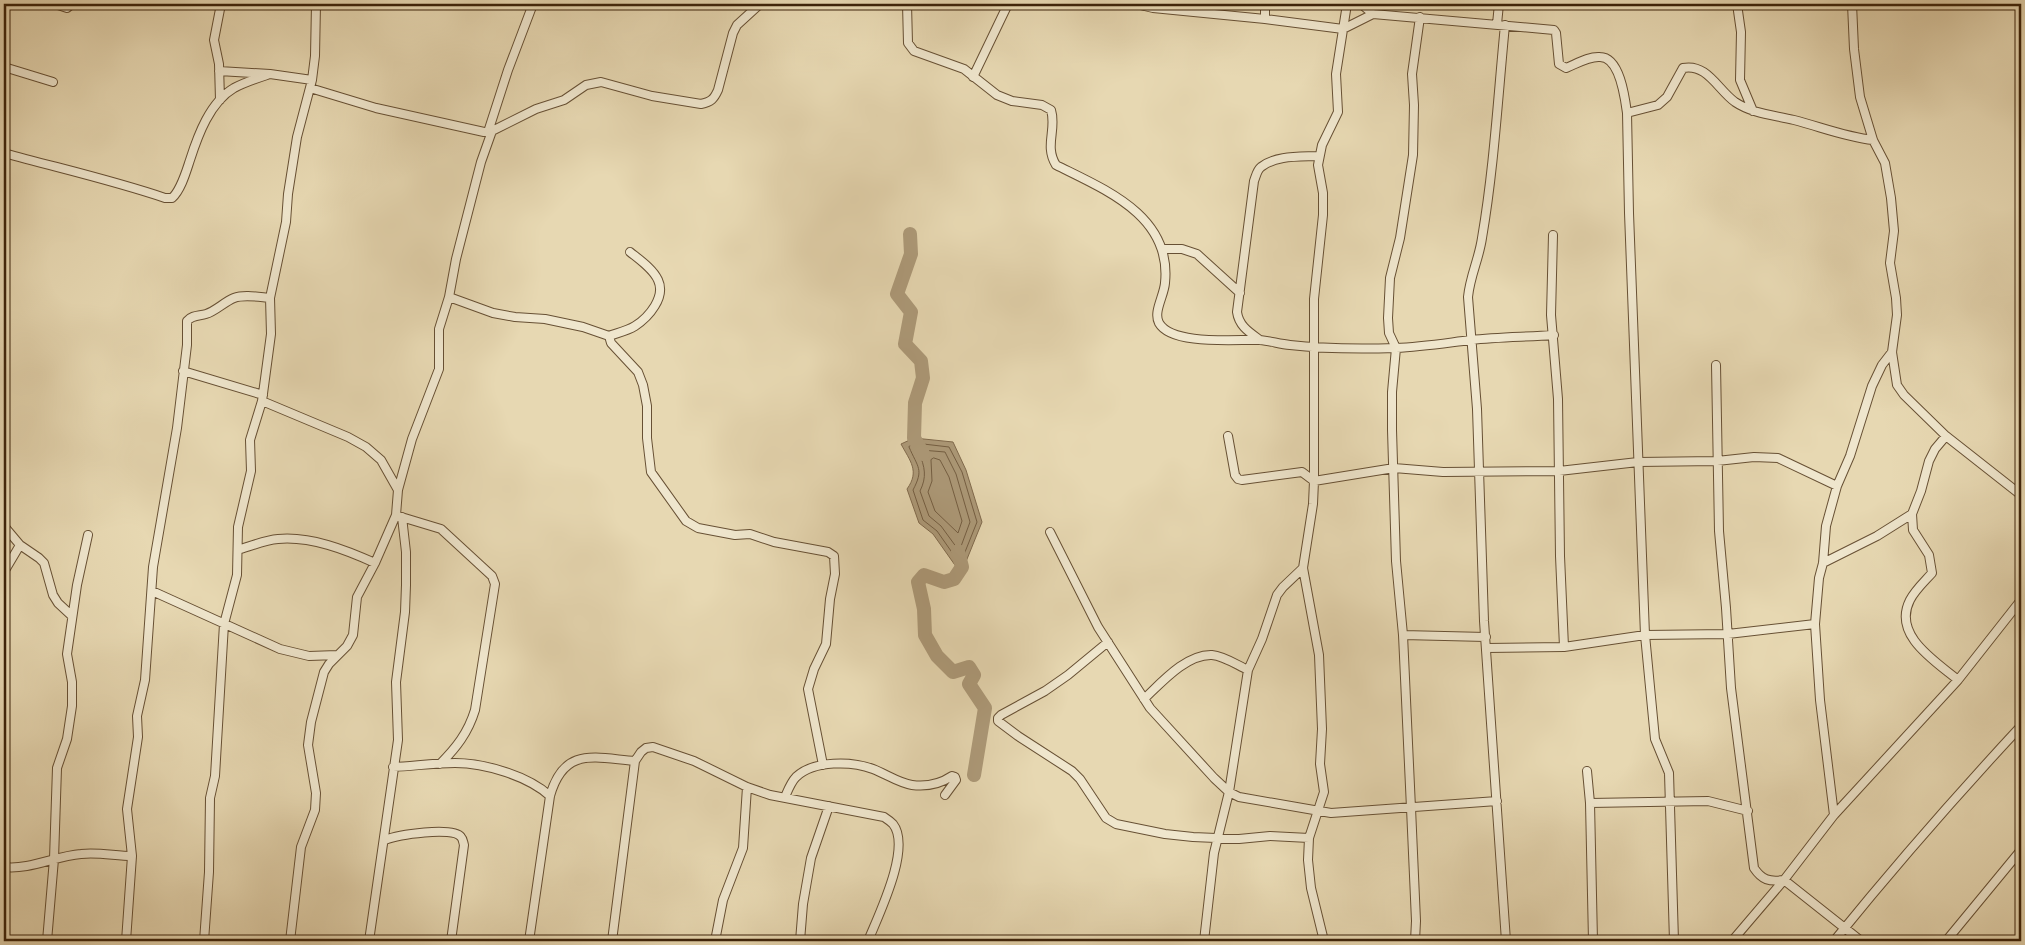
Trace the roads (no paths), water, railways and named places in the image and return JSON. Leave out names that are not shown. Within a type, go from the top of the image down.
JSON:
[{"type":"street","points":[[55,4],[67,8],[72,4]]},
{"type":"street","points":[[220,100],[219,71],[214,40],[221,4]]},
{"type":"street","points":[[213,941],[204,941],[209,872],[210,798],[215,776],[224,624],[237,575],[238,527],[251,471],[250,440],[262,398],[270,334],[270,298],[286,222],[288,194],[297,137],[311,84],[315,56],[316,4]]},
{"type":"street","points":[[369,941],[398,740],[396,682],[406,612],[406,552],[399,516],[398,490],[412,439],[439,369],[439,329],[449,297],[456,259],[481,162],[508,70],[533,4]]},
{"type":"street","points":[[219,71],[270,74],[311,84],[376,108],[476,132],[490,131],[536,109],[564,100],[593,82],[601,82],[652,96],[701,104],[708,102],[714,99],[718,90],[733,33],[737,25],[760,4]]},
{"type":"street","points":[[907,4],[908,42],[914,51],[964,69],[997,95],[1012,101],[1042,105],[1050,110],[1053,118],[1050,149],[1056,164],[1112,194],[1137,211],[1152,228],[1162,249],[1165,268],[1165,284],[1157,317],[1165,330],[1188,338],[1203,340],[1260,340],[1315,346],[1396,348],[1471,340],[1554,335]]},
{"type":"street","points":[[973,77],[1008,4]]},
{"type":"street","points":[[1136,4],[1153,8],[1265,19],[1343,30],[1373,14],[1554,30],[1561,67],[1566,68],[1600,57],[1608,59],[1616,69],[1626,99],[1627,114],[1645,635],[1655,739],[1670,773],[1674,941]]},
{"type":"street","points":[[1265,4],[1265,19]]},
{"type":"street","points":[[1324,941],[1311,888],[1308,860],[1309,838],[1324,792],[1320,764],[1322,730],[1319,656],[1303,568],[1314,504],[1314,299],[1324,215],[1323,192],[1318,175],[1319,156],[1338,112],[1336,74],[1347,4]]},
{"type":"street","points":[[1361,4],[1373,14]]},
{"type":"street","points":[[1499,4],[1501,25],[1495,132],[1482,238],[1469,281],[1468,297],[1477,410],[1486,637],[1506,941]]},
{"type":"street","points":[[1737,4],[1742,32],[1740,80],[1752,111]]},
{"type":"street","points":[[1852,4],[1854,49],[1860,97],[1873,140],[1885,164],[1894,231],[1890,263],[1897,315],[1892,352],[1897,385],[1904,395],[1946,436],[2021,496]]},
{"type":"street","points":[[1415,941],[1416,921],[1411,808],[1403,635],[1396,561],[1391,410],[1396,348],[1389,333],[1390,278],[1400,238],[1413,155],[1414,106],[1412,74],[1420,17]]},
{"type":"street","points":[[1627,114],[1658,105],[1668,97],[1683,68],[1691,66],[1703,71],[1722,92],[1752,111],[1794,120],[1845,135],[1873,140]]},
{"type":"street","points":[[4,67],[53,82]]},
{"type":"street","points":[[4,153],[52,167],[116,182],[165,198],[172,198],[187,169],[197,138],[220,100],[234,88],[270,74]]},
{"type":"street","points":[[1260,340],[1238,320],[1237,312],[1254,181],[1259,168],[1269,162],[1283,158],[1319,156]]},
{"type":"street","points":[[1553,235],[1551,315],[1558,399],[1564,647]]},
{"type":"street","points":[[1162,249],[1182,249],[1197,254],[1240,293]]},
{"type":"street","points":[[449,297],[493,313],[545,319],[583,327],[609,336],[635,326],[652,311],[660,294],[658,280],[630,252]]},
{"type":"street","points":[[126,941],[132,856],[127,809],[138,737],[137,716],[145,680],[152,567],[169,480],[187,345],[186,330],[189,318],[207,314],[233,298],[240,296],[270,298]]},
{"type":"street","points":[[609,336],[611,344],[638,372],[643,385],[647,406],[647,438],[652,472],[686,521],[698,528],[735,535],[750,534],[774,542],[828,552],[834,556],[835,574],[830,599],[826,644],[814,669],[808,689],[823,765]]},
{"type":"street","points":[[1834,815],[1820,700],[1815,624],[1818,587],[1823,563],[1826,526],[1837,486],[1850,456],[1872,386],[1882,365],[1892,352]]},
{"type":"street","points":[[1716,365],[1719,531],[1728,634],[1730,688],[1748,811],[1754,868],[1759,876],[1766,880],[1784,880],[1861,941]]},
{"type":"street","points":[[183,371],[262,398],[348,437],[366,447],[381,460],[398,490]]},
{"type":"street","points":[[1228,436],[1238,479],[1242,480],[1302,472],[1314,481],[1394,468],[1419,472],[1559,471],[1638,462],[1717,461],[1754,457],[1778,458],[1837,486]]},
{"type":"street","points":[[1946,436],[1935,449],[1929,461],[1921,491],[1912,514],[1913,530],[1930,555],[1932,573],[1910,600],[1906,612],[1906,627],[1915,642],[1958,680]]},
{"type":"street","points":[[1823,563],[1864,544],[1912,514]]},
{"type":"street","points":[[290,941],[301,847],[315,810],[316,793],[308,734],[324,672],[337,655],[347,646],[353,635],[356,597],[399,516]]},
{"type":"street","points":[[399,516],[441,529],[492,576],[495,584],[475,710],[471,724],[463,739],[440,764]]},
{"type":"street","points":[[4,526],[20,545],[39,558],[44,564],[53,595],[58,603],[72,616]]},
{"type":"street","points":[[1050,532],[1098,627],[1150,708],[1229,792],[1239,797],[1318,812],[1348,812],[1497,801]]},
{"type":"street","points":[[47,941],[54,858],[57,768],[68,732],[72,706],[72,682],[67,654],[77,585],[88,535]]},
{"type":"street","points":[[238,550],[277,539],[298,538],[375,563]]},
{"type":"street","points":[[4,572],[20,545]]},
{"type":"street","points":[[1204,941],[1214,853],[1229,792],[1248,670],[1262,640],[1277,595],[1282,587],[1303,568]]},
{"type":"street","points":[[152,591],[280,649],[298,654],[337,655]]},
{"type":"street","points":[[1732,941],[1784,880],[1834,815],[1958,680],[2021,600]]},
{"type":"street","points":[[1487,648],[1564,647],[1645,635],[1728,634],[1815,624]]},
{"type":"street","points":[[1403,635],[1486,637]]},
{"type":"street","points":[[1108,642],[1068,675],[1045,691],[1001,715],[998,721],[1072,771],[1080,779],[1106,818],[1116,824],[1165,834],[1218,838],[1239,839],[1270,836],[1309,838]]},
{"type":"street","points":[[1144,699],[1174,670],[1198,657],[1211,655],[1220,657],[1248,670]]},
{"type":"street","points":[[1834,941],[1892,869],[2021,726]]},
{"type":"street","points":[[612,941],[635,762],[641,752],[646,748],[653,747],[694,761],[747,787],[770,794],[884,817],[894,825],[899,840],[898,864],[868,941]]},
{"type":"street","points":[[529,941],[550,796],[558,776],[569,763],[584,757],[635,762]]},
{"type":"street","points":[[393,767],[456,763],[487,766],[530,782],[550,796]]},
{"type":"street","points":[[785,797],[790,785],[797,776],[806,770],[823,765],[842,764],[862,766],[914,786],[934,785],[952,776],[955,777],[956,780],[945,795]]},
{"type":"street","points":[[1587,770],[1590,803],[1593,941]]},
{"type":"street","points":[[715,941],[723,900],[743,848],[747,787]]},
{"type":"street","points":[[1590,803],[1708,801],[1748,811]]},
{"type":"street","points":[[800,941],[803,904],[811,858],[829,806]]},
{"type":"street","points":[[385,840],[396,836],[422,833],[456,834],[461,837],[464,845],[451,941]]},
{"type":"street","points":[[1946,941],[2020,853]]},
{"type":"street","points":[[4,867],[28,866],[54,858],[81,854],[132,856]]},
{"type":"water","points":[[914,438],[953,442],[966,470],[982,522],[963,569],[957,568],[933,534],[919,523],[907,489],[913,477],[912,466],[901,444]]},
{"type":"waterway","points":[[910,234],[911,254],[897,294],[911,312],[905,344],[921,361],[923,378],[915,403],[914,438],[923,454]]},
{"type":"waterway","points":[[958,551],[962,567],[954,579],[944,582],[924,575],[918,582],[924,609],[925,635],[937,656],[953,672],[969,667],[974,675],[969,684],[985,708],[974,775]]}]
